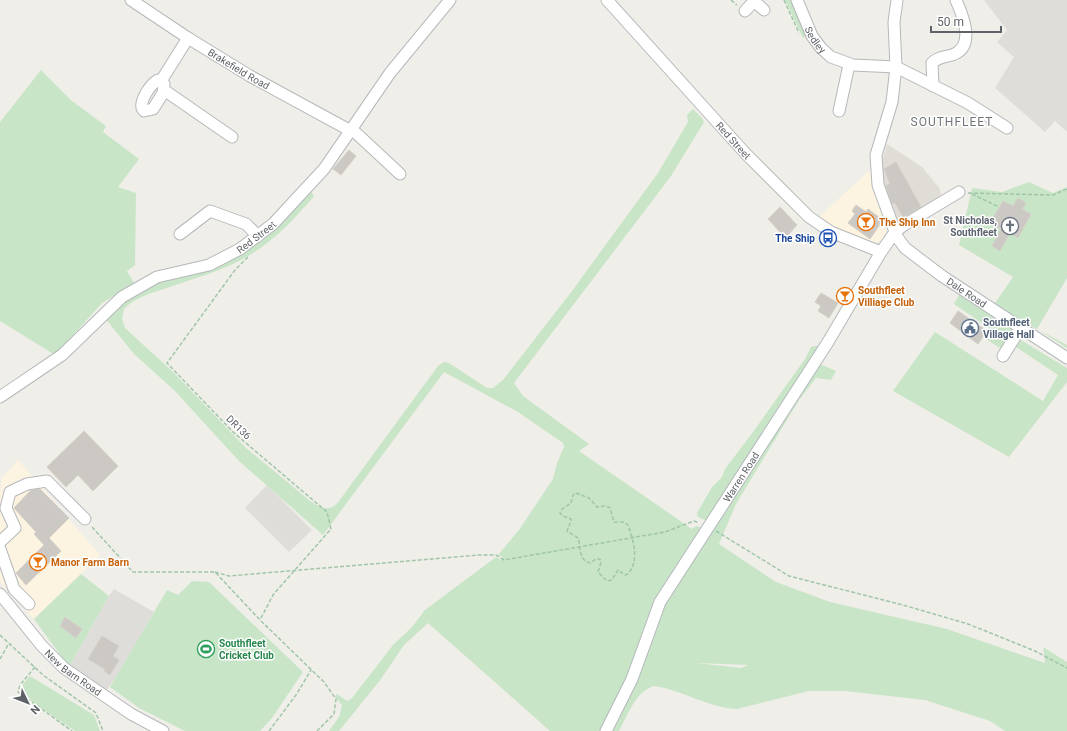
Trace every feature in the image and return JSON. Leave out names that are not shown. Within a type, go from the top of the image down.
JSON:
[{"type":"street","name":"Brakefield Road","points":[[131,0],[188,38],[274,90],[356,133],[400,174]]},
{"type":"street","name":"Red Street","points":[[0,398],[62,355],[122,297],[157,277],[209,265],[240,249],[276,222],[318,176],[351,131],[390,73],[450,0]]},
{"type":"street","name":"Red Street","points":[[607,0],[741,148],[808,217],[831,232],[881,252]]},
{"type":"street","name":"Sedley","points":[[797,0],[810,32],[817,43],[831,57],[849,65],[896,67]]},
{"type":"street","name":"Dale Road","points":[[897,0],[894,22],[896,67],[892,102],[876,155],[878,185],[894,232],[902,245],[925,264],[1020,329],[1067,358]]},
{"type":"street","points":[[933,86],[932,63],[940,57],[958,52],[964,45],[966,29],[956,0]]},
{"type":"street","points":[[745,11],[755,1],[764,10]]},
{"type":"street","points":[[188,38],[162,85],[232,137]]},
{"type":"street","points":[[839,111],[849,65]]},
{"type":"street","points":[[896,67],[968,103],[1007,128]]},
{"type":"street","points":[[894,232],[959,192]]},
{"type":"street","points":[[180,234],[210,211],[247,225],[258,236]]},
{"type":"street","name":"Warren Road","points":[[606,731],[632,679],[657,607],[828,342],[894,232]]},
{"type":"street","points":[[1003,356],[1020,329]]},
{"type":"street","points":[[0,542],[14,528],[6,508],[10,492],[27,484],[47,481],[85,519]]},
{"type":"street","points":[[0,549],[14,589],[29,604]]},
{"type":"street","name":"New Barn Road","points":[[0,594],[42,646],[64,668],[150,728],[163,731]]},
{"type":"path","points":[[784,0],[799,34]]},
{"type":"path","points":[[999,207],[970,194],[1053,195],[1067,189]]},
{"type":"path","name":"DR136","points":[[252,253],[235,270],[167,363],[233,432],[327,512],[331,530],[274,595],[260,620]]},
{"type":"path","points":[[575,493],[589,498],[597,506],[606,506],[610,508],[613,513],[613,521],[627,524],[632,538],[635,555],[634,565],[627,574],[620,570],[616,571],[611,581],[606,580],[599,574],[598,568],[601,562],[600,560],[597,558],[590,563],[586,562],[580,552],[580,548],[577,537],[567,531],[571,518],[563,516],[560,513],[562,509],[571,503],[575,493]]},
{"type":"path","points":[[85,519],[133,572],[214,572],[229,576],[479,555],[496,555],[504,560],[580,548],[669,531],[694,522],[708,526],[789,576],[903,605],[968,624],[1034,651],[1067,668]]},
{"type":"path","points":[[214,572],[260,620],[324,682],[336,699],[334,714],[317,731]]},
{"type":"path","points":[[0,635],[43,675],[96,713],[103,731]]},
{"type":"path","points":[[0,659],[9,643]]},
{"type":"path","points":[[35,668],[20,685],[18,692],[72,731]]},
{"type":"path","points":[[269,731],[292,701],[311,670]]},
{"type":"shaded area","points":[[984,0],[1067,0],[1067,132],[1055,121],[1045,132],[995,88],[1014,57],[997,42],[1007,30]]},
{"type":"shaded area","points":[[887,144],[922,167],[940,189],[941,198],[897,225],[882,188],[880,169]]},
{"type":"shaded area","points":[[870,170],[886,232],[882,241],[874,243],[844,233],[818,218]]},
{"type":"shaded area","points":[[18,460],[100,555],[34,619],[0,581],[0,493],[2,478]]},
{"type":"shaded area","points":[[267,485],[312,530],[289,552],[245,508]]},
{"type":"shaded area","points":[[114,589],[154,612],[118,674],[106,691],[69,667]]},
{"type":"green space","points":[[785,0],[793,0],[806,36],[803,38]]},
{"type":"green space","points":[[41,70],[72,101],[106,126],[103,132],[139,159],[118,187],[136,193],[135,265],[127,271],[134,283],[102,303],[55,355],[0,321],[0,122]]},
{"type":"green space","points":[[693,109],[704,122],[671,176],[514,383],[523,396],[589,444],[579,451],[692,529],[696,526],[703,528],[657,603],[631,679],[604,731],[550,731],[428,623],[404,645],[381,679],[339,731],[329,731],[339,717],[342,705],[335,697],[337,694],[347,701],[352,698],[393,645],[412,627],[425,610],[496,557],[501,560],[503,557],[498,555],[519,530],[553,479],[557,463],[564,447],[563,443],[518,412],[444,372],[323,535],[239,461],[174,390],[134,354],[105,318],[130,291],[224,259],[310,190],[314,196],[290,223],[252,254],[223,268],[139,298],[124,309],[122,319],[125,328],[172,371],[246,448],[313,503],[325,508],[332,507],[336,505],[438,366],[444,362],[449,363],[487,388],[493,388],[503,380],[572,291],[658,173],[688,122],[687,115]]},
{"type":"green space","points":[[1029,182],[1053,193],[1067,187],[1067,278],[1037,329],[993,306],[1013,277],[959,245],[972,188],[1002,192]],"holes":[[[1018,198],[1025,203],[1022,209],[1031,215],[1018,238],[1010,233],[999,250],[992,246],[1001,229],[990,223],[1003,201],[1013,206]]]},
{"type":"green space","points":[[959,295],[1015,332],[1003,350],[986,339],[992,330],[954,304]]},
{"type":"green space","points":[[1037,329],[1067,345],[1067,348]]},
{"type":"green space","points":[[935,332],[1043,401],[1058,375],[1016,347],[1021,340],[1067,368],[1067,382],[1009,457],[893,391]]},
{"type":"green space","points":[[824,344],[707,521],[698,517],[697,513],[712,487],[722,477],[725,469],[805,359],[811,347]]},
{"type":"green space","points":[[817,363],[836,371],[831,380],[816,378],[799,400],[736,504],[719,544],[776,582],[830,602],[947,629],[1045,663],[1043,647],[1067,662],[1067,731],[1005,731],[990,721],[925,700],[845,691],[809,691],[737,709],[716,706],[675,691],[654,686],[647,689],[637,699],[619,731],[610,731],[658,610]],"holes":[[[696,663],[748,665],[741,668]]]},
{"type":"green space","points":[[81,574],[109,596],[69,667],[34,619]],"holes":[[[66,617],[82,629],[76,637],[60,626]]]},
{"type":"green space","name":"Southfleet Cricket Club","points":[[192,581],[209,582],[303,672],[272,718],[260,731],[185,731],[139,708],[110,687],[167,590],[178,595]]},
{"type":"green space","points":[[30,676],[94,715],[100,731],[75,731],[34,703],[22,690],[23,684]]},
{"type":"building","points":[[349,150],[356,156],[341,175],[333,169]]},
{"type":"building","points":[[896,162],[921,207],[903,217],[895,203],[892,204],[886,186],[890,184],[884,169]]},
{"type":"building","name":"St Nicholas, Southfleet","points":[[1018,198],[1026,203],[1022,209],[1031,214],[1018,238],[1010,233],[1000,251],[992,246],[1001,229],[990,223],[1003,201],[1013,206]]},
{"type":"building","name":"The Ship Inn","points":[[856,205],[866,212],[868,209],[883,220],[870,239],[848,223],[855,214],[852,211]]},
{"type":"building","points":[[780,207],[797,225],[787,236],[783,231],[781,233],[768,219]]},
{"type":"building","points":[[821,293],[838,303],[829,318],[818,311],[821,306],[815,302]]},
{"type":"building","name":"Southfleet Village Hall","points":[[958,311],[987,331],[978,344],[950,323]]},
{"type":"building","points":[[84,431],[118,466],[93,491],[78,475],[66,487],[47,467]]},
{"type":"building","points":[[40,489],[69,518],[49,538],[61,551],[26,585],[16,573],[44,545],[34,534],[36,532],[14,508],[31,490]]},
{"type":"building","points":[[65,617],[82,629],[76,638],[60,626]]},
{"type":"building","points":[[102,636],[119,646],[113,656],[119,660],[110,675],[104,671],[105,669],[88,659]]},
{"type":"place","name":"The Ship Inn","points":[[866,222]]},
{"type":"place","name":"St Nicholas, Southfleet","points":[[1010,226]]},
{"type":"place","name":"The Ship","points":[[828,238]]},
{"type":"place","name":"Southfleet Villiage Club","points":[[845,296]]},
{"type":"place","name":"Southfleet Village Hall","points":[[970,328]]},
{"type":"place","name":"Manor Farm Barn","points":[[38,562]]},
{"type":"place","name":"Southfleet Cricket Club","points":[[206,649]]},
{"type":"district","name":"SOUTHFLEET","points":[[952,122]]}]
